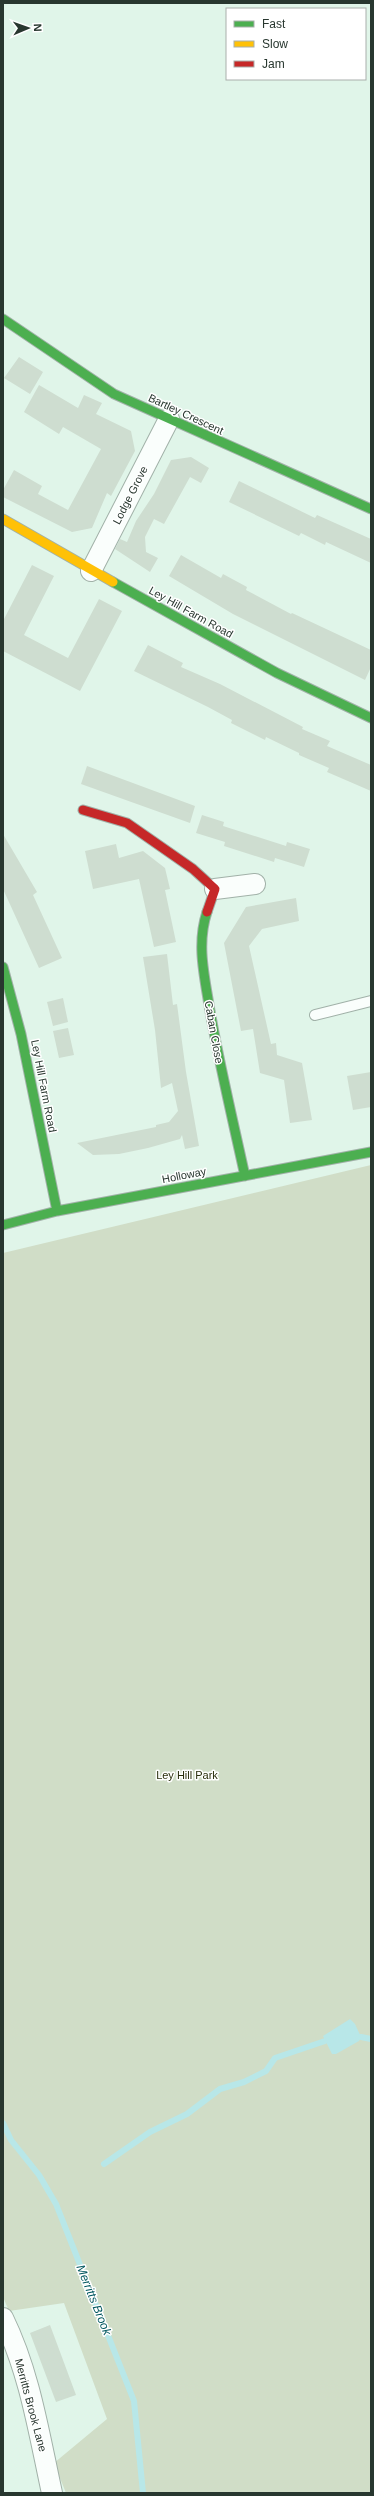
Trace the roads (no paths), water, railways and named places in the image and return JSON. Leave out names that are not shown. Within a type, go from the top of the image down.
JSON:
[{"type":"street","name":"Bartley Crescent","points":[[3,319],[114,394],[371,509]]},
{"type":"street","name":"Lodge Grove","points":[[91,571],[169,419]]},
{"type":"street","name":"Ley Hill Farm Road","points":[[3,519],[91,571],[308,690],[371,718]]},
{"type":"street","points":[[83,810],[127,823],[193,869],[215,889],[255,884]]},
{"type":"street","name":"Caban Close","points":[[215,889],[202,920],[199,940],[217,1051],[245,1176]]},
{"type":"street","name":"Ley Hill Farm Road","points":[[3,967],[21,1034],[57,1211]]},
{"type":"street","name":"Holloway","points":[[3,1225],[57,1211],[371,1152]]},
{"type":"street","name":"Merritts Brook Lane","points":[[3,2318],[8,2341],[34,2410],[52,2493]]},
{"type":"lane","points":[[316,1015],[371,1001]]},
{"type":"water","points":[[350,2019],[355,2024],[361,2037],[359,2041],[336,2054],[332,2054],[323,2036]]},
{"type":"waterway","points":[[361,2037],[371,2039]]},
{"type":"waterway","points":[[104,2164],[150,2132],[187,2114],[220,2089],[244,2082],[266,2071],[275,2058],[325,2041]]},
{"type":"waterway","name":"Merritts Brook","points":[[3,2123],[11,2140],[39,2175],[56,2204],[134,2401],[143,2493]]},
{"type":"park label","name":"Ley Hill Park","points":[[187,1775]]}]
